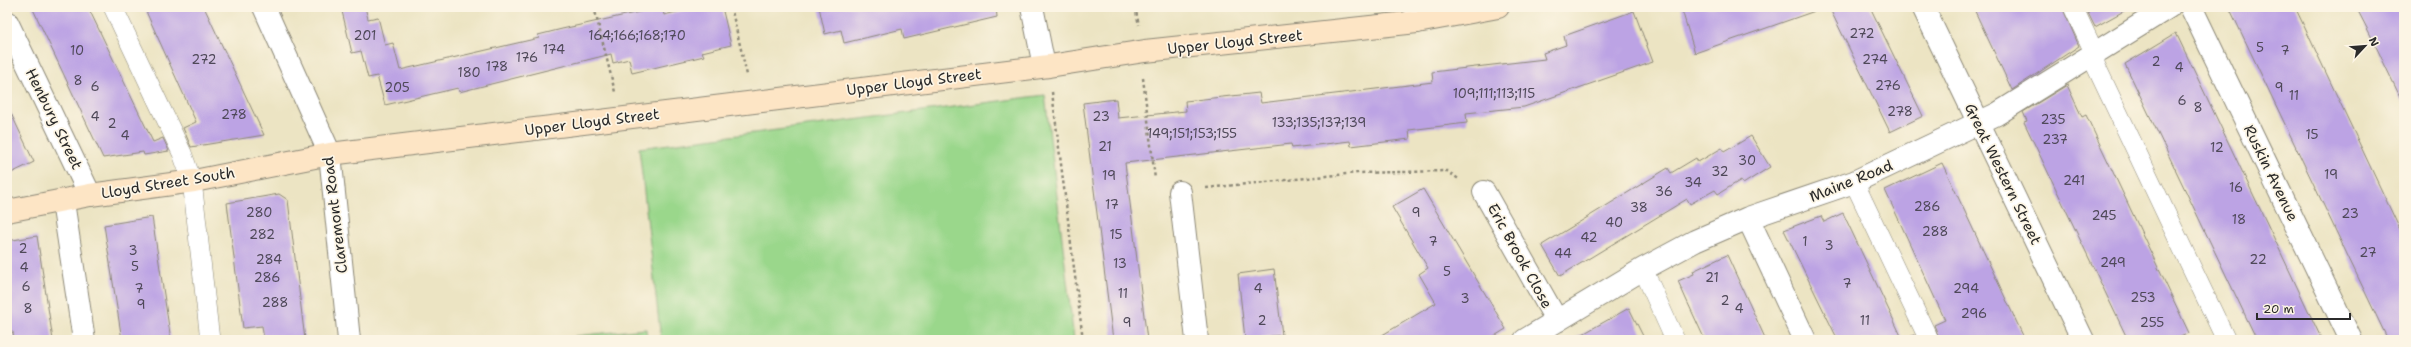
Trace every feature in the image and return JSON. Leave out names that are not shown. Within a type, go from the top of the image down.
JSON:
[{"type":"street","name":"Claremont Road","points":[[264,7],[330,154],[349,340]]},
{"type":"street","points":[[1032,7],[1046,66]]},
{"type":"street","name":"Upper Lloyd Street","points":[[330,154],[1046,66],[1416,15],[1498,7]]},
{"type":"street","name":"Great Western Street","points":[[1923,7],[2083,340]]},
{"type":"street","name":"Maine Road","points":[[1525,340],[1551,329],[1643,269],[1695,241],[1748,218],[1854,182],[1979,123],[2095,54],[2169,7]]},
{"type":"street","name":"Ruskin Avenue","points":[[2191,7],[2351,340]]},
{"type":"street","name":"Henbury Street","points":[[7,22],[90,195]]},
{"type":"street","name":"Lloyd Street South","points":[[7,211],[63,202],[90,195],[192,181],[330,154]]},
{"type":"street","points":[[1180,192],[1197,340]]},
{"type":"street","name":"Eric Brook Close","points":[[1484,192],[1551,329]]},
{"type":"street","points":[[63,202],[84,340]]},
{"type":"street","points":[[1748,218],[1805,340]]},
{"type":"lane","points":[[114,7],[182,153],[192,181],[210,340]]},
{"type":"lane","points":[[2073,7],[2095,54],[2095,64],[2226,340]]},
{"type":"lane","points":[[1854,182],[1929,340]]},
{"type":"lane","points":[[1643,269],[1675,340]]},
{"type":"path","points":[[594,7],[621,118]]},
{"type":"path","points":[[731,7],[753,102]]},
{"type":"path","points":[[1140,52],[1157,194],[1357,173],[1447,170],[1484,192]]},
{"type":"path","points":[[1046,66],[1083,340]]},
{"type":"green space","points":[[1045,95],[1074,340],[661,340],[639,148]]},
{"type":"green space","points":[[646,329],[647,340],[575,340],[575,336]]},
{"type":"building","points":[[32,7],[88,7],[153,142],[163,138],[169,151],[144,155],[143,152],[103,158]]},
{"type":"building","points":[[144,7],[204,7],[264,135],[191,147],[183,128],[196,122]]},
{"type":"building","points":[[341,7],[365,7],[368,19],[378,17],[385,45],[393,43],[400,70],[539,38],[538,35],[562,29],[662,7],[664,15],[697,7],[722,7],[731,45],[702,52],[704,56],[632,73],[629,59],[613,63],[611,54],[459,92],[458,88],[385,105],[377,76],[368,78],[361,51],[352,53]]},
{"type":"building","points":[[819,7],[996,7],[997,17],[904,39],[902,29],[844,43],[841,30],[825,34]]},
{"type":"building","points":[[1681,7],[1815,7],[1815,11],[1695,53]]},
{"type":"building","points":[[1829,7],[1870,7],[1923,116],[1890,132]]},
{"type":"building","points":[[1973,7],[2062,7],[2079,46],[2012,90]]},
{"type":"building","points":[[2085,7],[2131,7],[2095,27]]},
{"type":"building","points":[[2229,7],[2295,7],[2404,238],[2404,340],[2388,340]]},
{"type":"building","points":[[2356,7],[2404,7],[2404,105],[2371,36]]},
{"type":"building","points":[[1634,11],[1653,62],[1524,107],[1466,113],[1467,123],[1409,130],[1410,139],[1351,146],[1350,141],[1292,148],[1291,144],[1125,163],[1147,340],[1113,340],[1083,103],[1116,99],[1118,118],[1186,111],[1185,101],[1259,93],[1261,103],[1433,82],[1432,72],[1545,59],[1543,53],[1566,45],[1564,36]]},
{"type":"building","points":[[2176,33],[2322,340],[2257,340],[2134,83],[2125,64]]},
{"type":"building","points":[[2067,85],[2082,117],[2086,115],[2189,333],[2174,340],[2128,340],[2024,122],[2027,121],[2023,112]]},
{"type":"building","points":[[7,105],[34,162],[7,175]]},
{"type":"building","points":[[1751,136],[1770,167],[1743,184],[1741,180],[1718,194],[1715,190],[1690,204],[1687,199],[1560,276],[1542,245],[1668,168],[1671,173],[1696,158],[1698,162],[1722,148],[1724,152]]},
{"type":"building","points":[[1942,163],[2025,340],[1940,340],[1934,325],[1945,320],[1885,190]]},
{"type":"building","points":[[1423,189],[1506,329],[1488,340],[1374,340],[1436,303],[1419,274],[1428,268],[1392,207]]},
{"type":"building","points":[[279,194],[288,200],[305,340],[264,340],[262,326],[243,328],[227,203]]},
{"type":"building","points":[[1843,213],[1903,340],[1838,340],[1784,230],[1821,216],[1824,222]]},
{"type":"building","points":[[152,217],[171,340],[122,340],[104,225]]},
{"type":"building","points":[[37,236],[53,340],[14,340],[13,332],[7,333],[7,241]]},
{"type":"building","points":[[1727,255],[1766,340],[1705,340],[1686,299],[1678,281],[1694,274],[1693,271]]},
{"type":"building","points":[[1274,269],[1282,335],[1245,339],[1238,274]]},
{"type":"building","points":[[1629,308],[1645,340],[1572,340]]},
{"type":"building","points":[[1914,335],[1917,340],[1903,340]]}]
